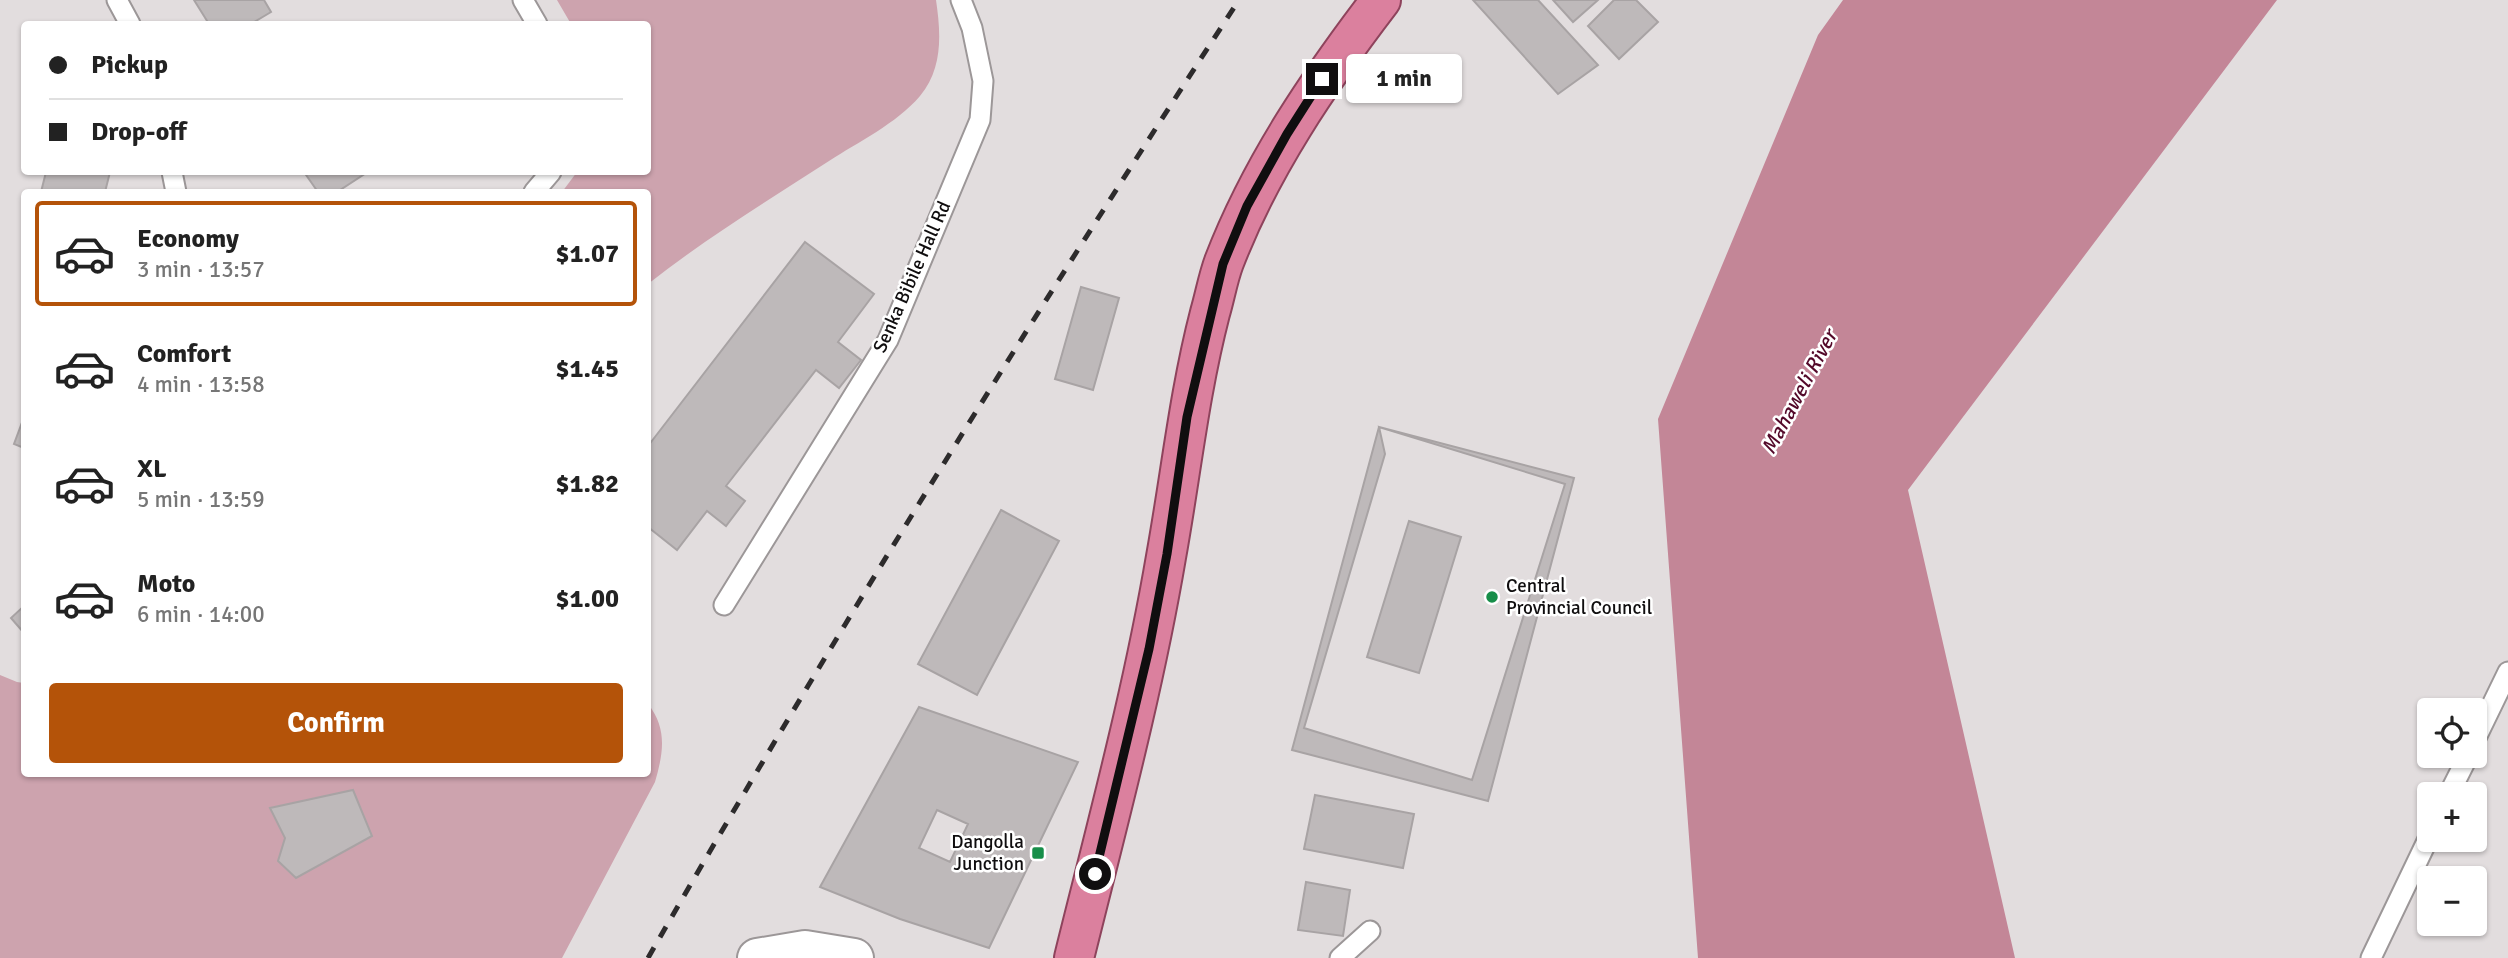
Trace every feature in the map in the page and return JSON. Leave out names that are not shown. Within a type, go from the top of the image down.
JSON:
[{"type":"highway","points":[[1074,958],[1149,649],[1167,554],[1187,417],[1223,264],[1247,206],[1287,134],[1334,61],[1381,0]]},
{"type":"street","points":[[757,958],[805,950],[854,958]]},
{"type":"lane","points":[[117,0],[128,21]]},
{"type":"lane","points":[[523,0],[535,21]]},
{"type":"lane","name":"Senka Bibile Hall Rd","points":[[723,605],[888,340],[980,120],[983,81],[972,28],[961,0]]},
{"type":"lane","points":[[537,189],[548,175]]},
{"type":"lane","points":[[2487,715],[2508,672]]},
{"type":"lane","points":[[2371,958],[2422,852]]},
{"type":"lane","points":[[1340,958],[1370,931]]},
{"type":"shaded area","points":[[557,0],[936,0],[939,38],[933,74],[920,96],[900,115],[692,251],[651,282],[651,189],[564,189],[575,175],[651,175],[651,21],[569,21]]},
{"type":"shaded area","points":[[0,675],[21,683],[21,777],[651,777],[651,708],[659,723],[662,752],[655,782],[562,958],[0,958]]},
{"type":"water","name":"Mahaweli River","points":[[1843,0],[2277,0],[1908,490],[2015,958],[1698,958],[1658,419],[1818,35]]},
{"type":"building","points":[[194,0],[264,0],[271,12],[256,21],[207,21]]},
{"type":"building","points":[[1473,0],[1538,0],[1598,65],[1558,94]]},
{"type":"building","points":[[1553,0],[1598,0],[1573,22]]},
{"type":"building","points":[[1614,0],[1636,0],[1658,22],[1619,59],[1588,26]]},
{"type":"building","points":[[45,175],[109,175],[106,189],[42,189]]},
{"type":"building","points":[[306,175],[363,175],[342,189],[316,189]]},
{"type":"building","points":[[805,242],[874,294],[838,342],[861,360],[839,388],[816,370],[726,486],[745,501],[726,526],[707,511],[677,550],[651,529],[651,442]]},
{"type":"building","points":[[1081,287],[1119,298],[1093,390],[1055,379]]},
{"type":"building","points":[[21,425],[21,447],[14,444]]},
{"type":"building","name":"Central Provincial Council","points":[[1379,427],[1574,478],[1488,801],[1292,750]],"holes":[[[1409,521],[1461,537],[1419,673],[1367,657]]]},
{"type":"building","name":"Central Provincial Council","points":[[1379,427],[1565,484],[1472,780],[1304,728],[1385,454]]},
{"type":"building","points":[[1001,510],[1059,541],[977,695],[918,664]]},
{"type":"building","points":[[21,609],[21,630],[11,618]]},
{"type":"building","points":[[919,707],[1078,762],[989,948],[900,919],[820,887]],"holes":[[[937,810],[968,824],[950,862],[919,848]]]},
{"type":"building","points":[[353,790],[372,836],[296,878],[278,861],[285,838],[270,808]]},
{"type":"building","points":[[1315,795],[1414,814],[1403,868],[1304,849]]},
{"type":"building","points":[[1306,882],[1350,890],[1343,936],[1298,930]]},
{"type":"railway","points":[[648,958],[790,715],[937,475],[1086,236],[1239,0]]},
{"type":"place","name":"Central Provincial Council","points":[[1492,597]]},
{"type":"place","name":"Dangolla Junction","points":[[1038,853]]},
{"type":"route","points":[[1095,874],[1149,649],[1167,554],[1187,417],[1223,264],[1247,206],[1287,134],[1322,79]]}]
